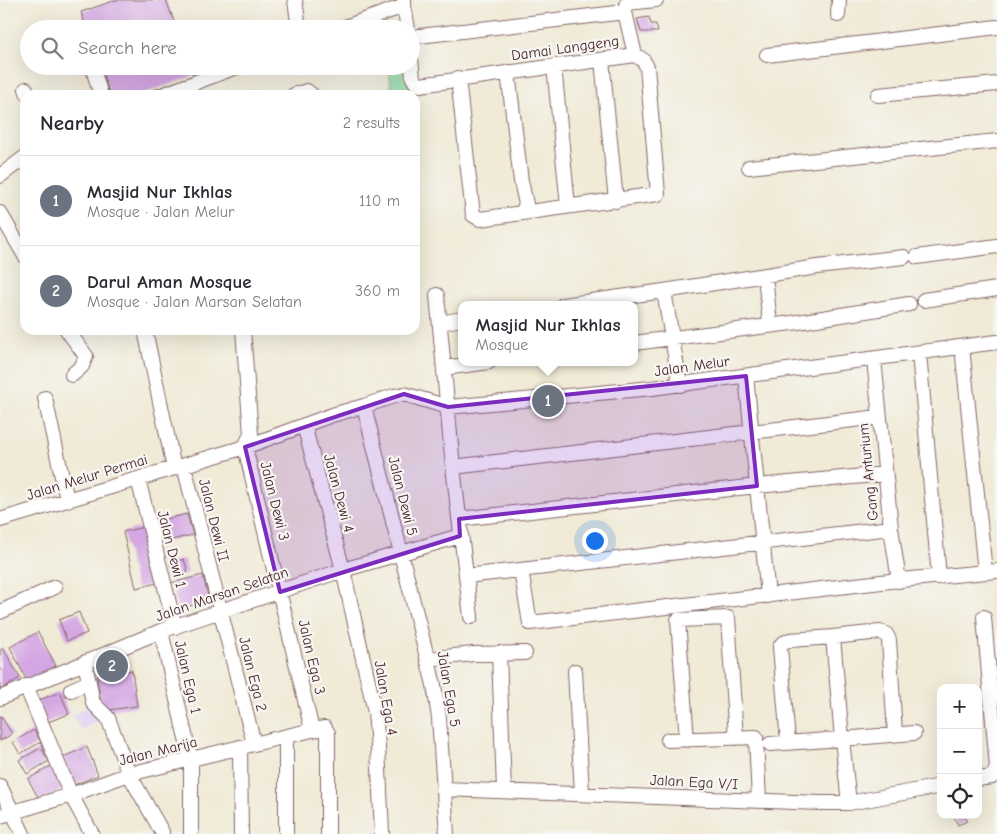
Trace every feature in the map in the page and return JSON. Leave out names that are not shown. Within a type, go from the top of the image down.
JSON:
[{"type":"street","points":[[295,0],[298,20]]},
{"type":"street","points":[[626,5],[656,0]]},
{"type":"street","points":[[838,15],[839,0]]},
{"type":"street","points":[[360,20],[397,4],[404,20]]},
{"type":"street","name":"Damai Langgeng","points":[[413,75],[416,83],[420,85],[458,78],[635,55],[626,5],[420,36]]},
{"type":"street","points":[[768,55],[997,27]]},
{"type":"street","points":[[458,78],[473,215],[480,219],[658,194],[647,67],[635,55]]},
{"type":"street","points":[[602,60],[616,200]]},
{"type":"street","points":[[554,66],[568,206]]},
{"type":"street","points":[[508,72],[521,181],[526,204],[522,212]]},
{"type":"street","points":[[95,75],[99,90]]},
{"type":"street","points":[[190,90],[221,75]]},
{"type":"street","points":[[878,95],[997,84]]},
{"type":"street","points":[[749,167],[997,140]]},
{"type":"street","points":[[0,174],[20,160]]},
{"type":"street","points":[[0,213],[20,247]]},
{"type":"street","points":[[592,301],[817,267],[997,246]]},
{"type":"street","points":[[765,275],[770,326]]},
{"type":"street","points":[[924,300],[997,289]]},
{"type":"street","points":[[664,291],[680,384]]},
{"type":"street","points":[[437,295],[460,536],[471,617]]},
{"type":"street","points":[[638,342],[770,326],[909,304]]},
{"type":"street","points":[[440,322],[458,320]]},
{"type":"street","points":[[70,335],[86,356],[82,366],[72,375]]},
{"type":"street","name":"Jalan Dewi II","points":[[146,335],[179,467],[220,612]]},
{"type":"street","points":[[243,335],[252,434],[246,448]]},
{"type":"street","name":"Jalan Melur","points":[[246,448],[304,425],[404,394],[448,408],[680,384],[997,342]]},
{"type":"street","points":[[521,570],[530,623],[991,572],[962,347]]},
{"type":"street","points":[[919,353],[939,577]]},
{"type":"street","name":"Gang Anturium","points":[[874,359],[891,528],[899,581]]},
{"type":"street","points":[[444,368],[459,366]]},
{"type":"street","points":[[746,376],[768,596]]},
{"type":"street","points":[[45,398],[67,500]]},
{"type":"street","name":"Jalan Dewi 5","points":[[364,406],[400,553]]},
{"type":"street","points":[[453,467],[879,417]]},
{"type":"street","name":"Jalan Dewi 4","points":[[304,425],[342,570]]},
{"type":"street","name":"Jalan Melur Permai","points":[[0,520],[246,448]]},
{"type":"street","name":"Jalan Dewi 3","points":[[246,448],[280,592]]},
{"type":"street","points":[[459,519],[757,486],[885,474]]},
{"type":"street","name":"Jalan Dewi 1","points":[[138,479],[175,627]]},
{"type":"street","points":[[466,576],[891,528]]},
{"type":"street","name":"Jalan Marsan Selatan","points":[[0,698],[161,631],[342,570],[460,536]]},
{"type":"street","name":"Jalan Ega 5","points":[[400,553],[428,659],[440,718],[447,834]]},
{"type":"street","name":"Jalan Ega 4","points":[[342,570],[376,721],[382,834]]},
{"type":"street","points":[[0,612],[56,587]]},
{"type":"street","name":"Jalan Ega 3","points":[[280,592],[312,730]]},
{"type":"street","name":"Jalan Ega 2","points":[[220,612],[254,744]]},
{"type":"street","points":[[982,779],[992,777],[997,768],[984,617]]},
{"type":"street","points":[[687,740],[678,620],[728,618],[736,738]]},
{"type":"street","name":"Jalan Ega 1","points":[[161,631],[191,760],[191,834]]},
{"type":"street","points":[[788,742],[780,647],[782,644],[790,640],[880,632],[886,634],[889,640],[895,734]]},
{"type":"street","points":[[833,637],[848,803]]},
{"type":"street","points":[[498,653],[504,791]]},
{"type":"street","points":[[428,659],[473,654],[525,653]]},
{"type":"street","points":[[85,662],[93,704],[108,718],[129,774],[162,832]]},
{"type":"street","points":[[575,671],[582,793]]},
{"type":"street","points":[[71,690],[89,682]]},
{"type":"street","points":[[26,686],[71,795],[92,834]]},
{"type":"street","name":"Jalan Marija","points":[[6,814],[71,795],[129,774],[322,728],[326,730],[328,834]]},
{"type":"street","points":[[770,744],[914,733]]},
{"type":"street","points":[[286,737],[286,834]]},
{"type":"street","points":[[668,740],[756,737],[758,801]]},
{"type":"street","points":[[240,747],[241,834]]},
{"type":"street","points":[[0,786],[6,814],[23,834]]},
{"type":"street","name":"Jalan Ega V/I","points":[[444,789],[848,803],[937,787]]},
{"type":"highlighted area","points":[[746,376],[757,486],[459,519],[460,536],[280,592],[245,447],[404,394],[448,407]]},
{"type":"shaded area","points":[[89,706],[97,721],[81,730],[72,715]]},
{"type":"green space","points":[[390,75],[409,75],[410,88],[391,89]]},
{"type":"building","points":[[116,0],[166,0],[174,20],[84,20],[81,12]]},
{"type":"building","points":[[649,17],[651,24],[656,24],[658,32],[641,32],[637,19]]},
{"type":"building","points":[[103,75],[193,76],[153,90],[108,90]]},
{"type":"building","points":[[187,514],[193,535],[167,541],[162,520]]},
{"type":"building","points":[[144,527],[157,583],[136,588],[123,532]]},
{"type":"building","points":[[184,559],[188,573],[174,576],[170,563]]},
{"type":"building","points":[[203,575],[209,601],[178,609],[171,583]]},
{"type":"building","points":[[79,612],[87,633],[67,641],[59,620]]},
{"type":"building","points":[[38,632],[56,666],[27,681],[10,647]]},
{"type":"building","points":[[3,648],[20,678],[0,690],[0,650]]},
{"type":"building","points":[[132,670],[137,706],[102,711],[97,676]]},
{"type":"building","points":[[60,692],[69,714],[45,723],[37,701]]},
{"type":"building","points":[[0,717],[12,734],[0,741]]},
{"type":"building","points":[[34,730],[41,742],[20,754],[13,742]]},
{"type":"building","points":[[87,747],[98,775],[74,785],[63,757]]},
{"type":"building","points":[[41,748],[49,761],[27,774],[19,760]]},
{"type":"building","points":[[51,766],[64,788],[40,801],[28,779]]},
{"type":"building","points":[[955,819],[966,819],[967,821],[958,825]]},
{"type":"place","name":"Masjid Nur Ikhlas","points":[[548,401]]},
{"type":"place","name":"Darul Aman Mosque","points":[[112,666]]}]
